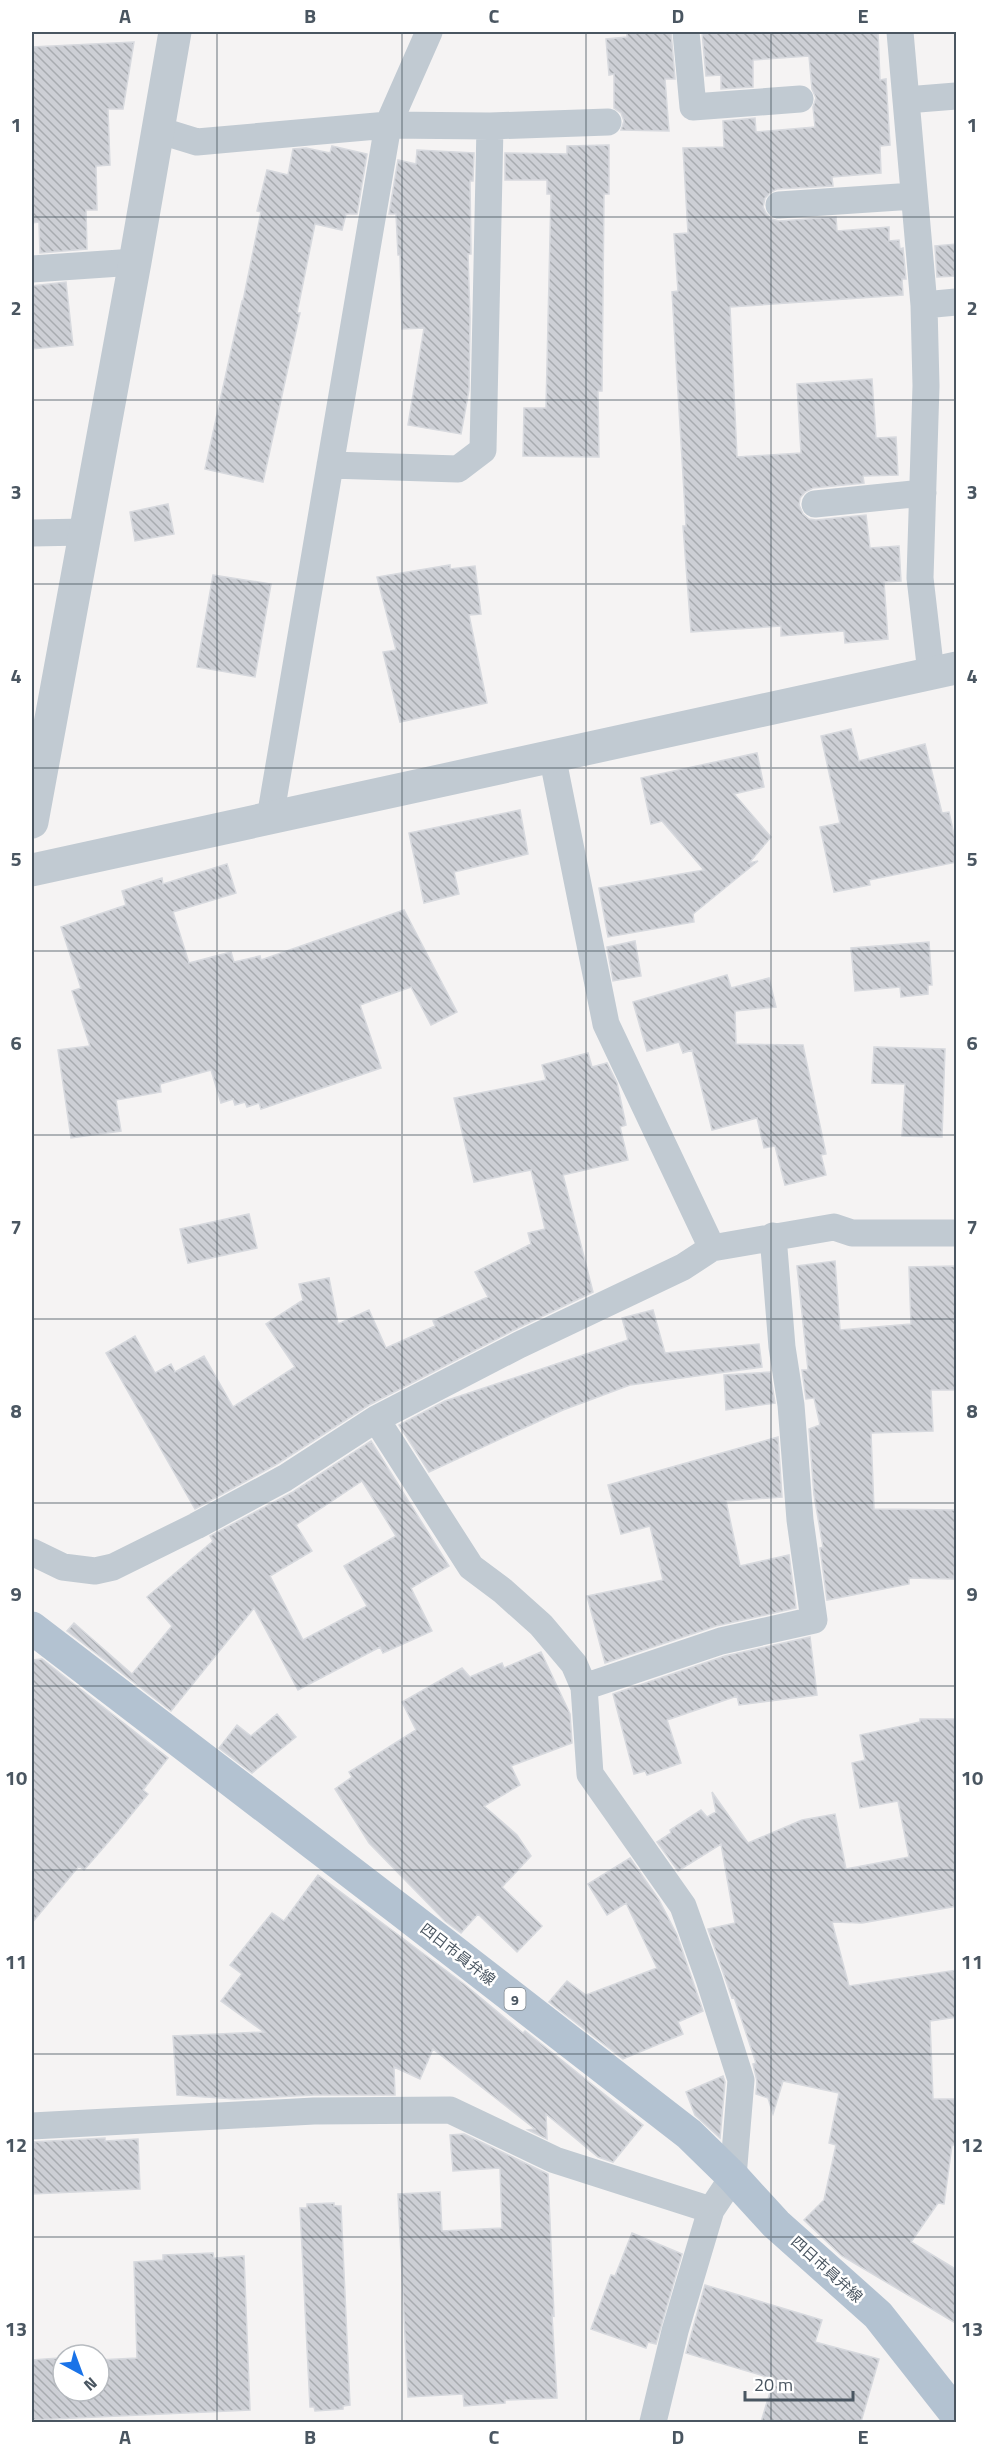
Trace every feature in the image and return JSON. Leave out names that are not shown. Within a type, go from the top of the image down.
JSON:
[{"type":"main road","name":"四日市員弁線","points":[[32,1628],[689,2134],[776,2224],[878,2315],[957,2414]]},
{"type":"street","points":[[32,822],[135,262],[174,32]]},
{"type":"street","points":[[270,818],[388,125],[429,32]]},
{"type":"street","points":[[686,32],[693,107],[800,99]]},
{"type":"street","points":[[32,870],[944,670],[920,578],[926,386],[924,305],[900,32]]},
{"type":"street","points":[[906,100],[957,96]]},
{"type":"street","points":[[158,130],[197,142],[388,125],[490,126],[608,122]]},
{"type":"street","points":[[330,465],[458,469],[483,450],[490,126]]},
{"type":"street","points":[[779,205],[914,196]]},
{"type":"street","points":[[32,269],[135,262]]},
{"type":"street","points":[[924,305],[957,302]]},
{"type":"street","points":[[815,504],[923,493]]},
{"type":"street","points":[[32,533],[85,532]]},
{"type":"street","points":[[552,755],[606,1024],[712,1248]]},
{"type":"street","points":[[32,1552],[63,1567],[95,1571],[113,1567],[285,1478],[376,1419],[519,1345],[683,1267],[712,1248],[834,1227],[852,1233],[957,1233]]},
{"type":"street","points":[[584,1687],[722,1641],[814,1620],[800,1520],[791,1405],[782,1347],[772,1236]]},
{"type":"street","points":[[376,1419],[471,1567],[504,1591],[541,1625],[574,1664],[584,1687],[590,1774],[682,1906],[709,1979],[741,2080],[733,2177],[711,2210],[675,2331],[653,2422]]},
{"type":"street","points":[[32,2126],[314,2111],[450,2110],[555,2160],[711,2210]]},
{"type":"building","points":[[627,32],[671,32],[675,79],[665,79],[669,131],[621,130],[624,121],[621,113],[614,108],[614,74],[609,75],[606,39],[627,37]]},
{"type":"building","points":[[702,32],[878,32],[880,80],[886,79],[890,145],[880,146],[881,173],[832,177],[833,186],[777,189],[765,198],[763,207],[772,219],[779,221],[836,217],[837,231],[889,227],[889,241],[899,240],[900,249],[903,248],[906,279],[902,279],[903,295],[730,307],[737,457],[801,453],[797,384],[872,379],[876,438],[896,437],[898,475],[863,476],[864,483],[813,488],[800,498],[799,505],[803,514],[809,519],[866,515],[870,548],[899,546],[901,581],[884,582],[888,639],[845,643],[844,631],[781,636],[781,626],[691,632],[683,526],[686,526],[672,292],[678,291],[674,234],[688,233],[683,148],[724,147],[723,121],[755,118],[756,132],[815,127],[813,107],[816,98],[812,89],[809,56],[753,60],[753,87],[721,89],[721,75],[706,76]]},
{"type":"building","points":[[134,42],[123,109],[108,109],[110,165],[96,166],[97,210],[86,210],[87,249],[40,253],[39,222],[32,223],[32,47]]},
{"type":"building","points":[[609,145],[609,194],[604,194],[602,391],[598,391],[599,457],[523,456],[524,408],[546,408],[551,194],[547,194],[547,180],[505,180],[505,153],[567,154],[567,146]]},
{"type":"building","points":[[332,146],[367,154],[357,214],[346,214],[342,230],[315,224],[297,313],[300,313],[263,482],[205,469],[243,301],[261,212],[257,211],[267,170],[288,175],[293,149],[306,148],[330,153]]},
{"type":"building","points":[[417,150],[474,153],[473,181],[470,181],[471,254],[468,254],[469,390],[461,434],[408,425],[424,328],[402,329],[400,255],[398,255],[396,214],[389,214],[398,160],[416,164]]},
{"type":"building","points":[[957,244],[957,276],[937,277],[935,246]]},
{"type":"building","points":[[66,282],[73,345],[32,349],[32,286]]},
{"type":"building","points":[[168,504],[174,534],[135,541],[130,512]]},
{"type":"building","points":[[450,565],[450,569],[475,566],[481,614],[469,615],[487,703],[400,722],[383,652],[396,650],[377,577]]},
{"type":"building","points":[[213,575],[271,584],[255,677],[197,667]]},
{"type":"building","points":[[851,729],[859,761],[925,744],[942,813],[949,812],[957,848],[957,862],[869,880],[870,885],[834,892],[820,827],[840,823],[821,736]]},
{"type":"building","points":[[757,753],[764,787],[734,794],[771,837],[749,863],[758,861],[693,914],[694,922],[608,937],[599,888],[704,870],[662,821],[651,824],[641,778]]},
{"type":"building","points":[[520,810],[528,854],[454,872],[459,894],[424,903],[409,833]]},
{"type":"building","points":[[227,864],[236,893],[173,912],[189,963],[231,952],[234,962],[260,956],[261,960],[404,910],[457,1012],[431,1025],[411,987],[360,1005],[381,1068],[261,1109],[259,1103],[247,1107],[245,1102],[235,1105],[233,1099],[221,1103],[211,1070],[160,1084],[161,1092],[116,1100],[121,1131],[71,1138],[58,1050],[90,1046],[72,991],[81,988],[61,927],[126,905],[122,891],[162,878],[163,884]]},
{"type":"building","points":[[635,941],[641,976],[613,981],[607,947]]},
{"type":"building","points":[[929,942],[932,985],[928,985],[928,994],[901,997],[900,987],[855,991],[851,948]]},
{"type":"building","points":[[727,975],[731,988],[769,978],[776,1007],[735,1011],[736,1044],[803,1045],[826,1154],[821,1155],[826,1175],[785,1185],[775,1146],[764,1148],[757,1118],[712,1130],[692,1050],[683,1053],[679,1042],[647,1051],[633,1002]]},
{"type":"building","points":[[874,1047],[945,1049],[942,1137],[902,1136],[905,1084],[872,1083]]},
{"type":"building","points":[[588,1053],[592,1067],[607,1063],[617,1083],[626,1125],[620,1127],[628,1160],[563,1175],[593,1292],[369,1405],[277,1464],[195,1509],[106,1353],[135,1336],[155,1373],[171,1364],[175,1372],[204,1356],[233,1407],[295,1367],[266,1324],[303,1300],[299,1284],[329,1278],[338,1324],[369,1310],[386,1348],[435,1326],[433,1321],[488,1297],[475,1272],[531,1244],[528,1233],[545,1229],[531,1170],[474,1182],[454,1098],[546,1080],[542,1065]]},
{"type":"building","points":[[249,1214],[257,1248],[188,1263],[180,1229]]},
{"type":"building","points":[[835,1261],[840,1330],[911,1324],[909,1267],[957,1266],[957,1390],[931,1390],[933,1431],[871,1433],[874,1509],[957,1510],[954,1579],[909,1578],[909,1584],[827,1600],[820,1548],[823,1547],[814,1495],[809,1429],[820,1425],[814,1398],[806,1399],[802,1370],[808,1370],[797,1266]]},
{"type":"building","points":[[653,1310],[665,1353],[759,1344],[762,1367],[630,1385],[563,1410],[429,1472],[399,1425],[445,1401],[628,1340],[622,1318]]},
{"type":"building","points":[[770,1372],[775,1403],[726,1410],[724,1375]]},
{"type":"building","points":[[778,1437],[782,1497],[726,1501],[740,1566],[789,1555],[796,1608],[716,1626],[605,1663],[587,1596],[663,1580],[650,1526],[621,1534],[608,1485]]},
{"type":"building","points":[[371,1441],[449,1566],[411,1588],[432,1631],[383,1653],[380,1647],[298,1690],[254,1608],[171,1711],[67,1631],[74,1623],[132,1674],[172,1626],[147,1597],[213,1541],[210,1536],[293,1492]],"holes":[[[362,1481],[396,1536],[344,1566],[367,1606],[303,1640],[270,1576],[312,1551],[296,1525]]]},
{"type":"building","points":[[810,1637],[817,1695],[739,1705],[737,1696],[667,1720],[681,1763],[647,1775],[645,1771],[634,1774],[613,1694],[725,1656]]},
{"type":"building","points":[[541,1652],[570,1714],[572,1743],[511,1766],[520,1785],[484,1806],[517,1835],[531,1856],[502,1887],[542,1926],[517,1952],[478,1914],[461,1933],[445,1921],[369,1843],[335,1789],[352,1777],[349,1772],[416,1730],[402,1702],[462,1668],[470,1677],[502,1663],[504,1668]]},
{"type":"building","points":[[42,1659],[168,1758],[143,1790],[148,1794],[117,1832],[84,1870],[79,1866],[32,1923],[32,1660]]},
{"type":"building","points":[[277,1714],[296,1737],[252,1773],[219,1748],[237,1725],[251,1736]]},
{"type":"building","points":[[920,1719],[957,1719],[957,1906],[862,1923],[832,1922],[849,1986],[957,1970],[957,2017],[930,2021],[933,2099],[957,2099],[957,2145],[952,2145],[944,2204],[938,2203],[911,2242],[957,2270],[957,2324],[842,2256],[804,2220],[824,2200],[836,2145],[829,2143],[839,2093],[783,2081],[773,2114],[768,2098],[756,2094],[757,2081],[753,2064],[756,2063],[708,1929],[735,1923],[721,1844],[678,1871],[657,1842],[671,1833],[670,1830],[701,1810],[707,1817],[716,1812],[712,1792],[748,1843],[802,1820],[835,1814],[846,1869],[909,1857],[898,1801],[860,1808],[852,1763],[865,1760],[860,1735],[920,1722]]},
{"type":"building","points":[[630,1858],[659,1900],[677,1935],[703,2011],[678,2022],[683,2034],[623,2059],[549,2002],[567,1981],[586,1995],[657,1968],[626,1903],[607,1915],[588,1884]]},
{"type":"building","points":[[318,1875],[464,1984],[523,2033],[525,2031],[643,2125],[613,2162],[598,2157],[546,2114],[547,2139],[528,2130],[535,2129],[433,2049],[420,2079],[394,2067],[395,2095],[314,2095],[235,2099],[177,2095],[173,2036],[264,2032],[221,2001],[242,1974],[230,1965],[272,1913],[284,1921]]},
{"type":"building","points":[[723,2076],[725,2082],[720,2138],[695,2115],[686,2092]]},
{"type":"building","points":[[464,2134],[548,2174],[557,2398],[505,2400],[505,2403],[464,2406],[463,2394],[408,2397],[398,2194],[440,2192],[442,2231],[502,2228],[500,2168],[453,2171],[450,2135]]},
{"type":"building","points":[[105,2138],[105,2141],[138,2139],[140,2189],[32,2194],[32,2142]]},
{"type":"building","points":[[334,2203],[334,2206],[341,2206],[350,2405],[343,2406],[343,2409],[315,2411],[314,2407],[310,2407],[300,2208],[307,2208],[307,2204]]},
{"type":"building","points":[[632,2233],[682,2254],[656,2344],[648,2342],[646,2348],[591,2329],[611,2275],[615,2276]]},
{"type":"building","points":[[213,2253],[214,2258],[244,2256],[250,2410],[32,2420],[32,2360],[51,2359],[51,2403],[111,2403],[111,2359],[137,2358],[134,2262],[163,2260],[163,2255]]},
{"type":"building","points":[[705,2285],[822,2320],[815,2342],[879,2359],[861,2422],[761,2422],[774,2379],[686,2353]]}]
